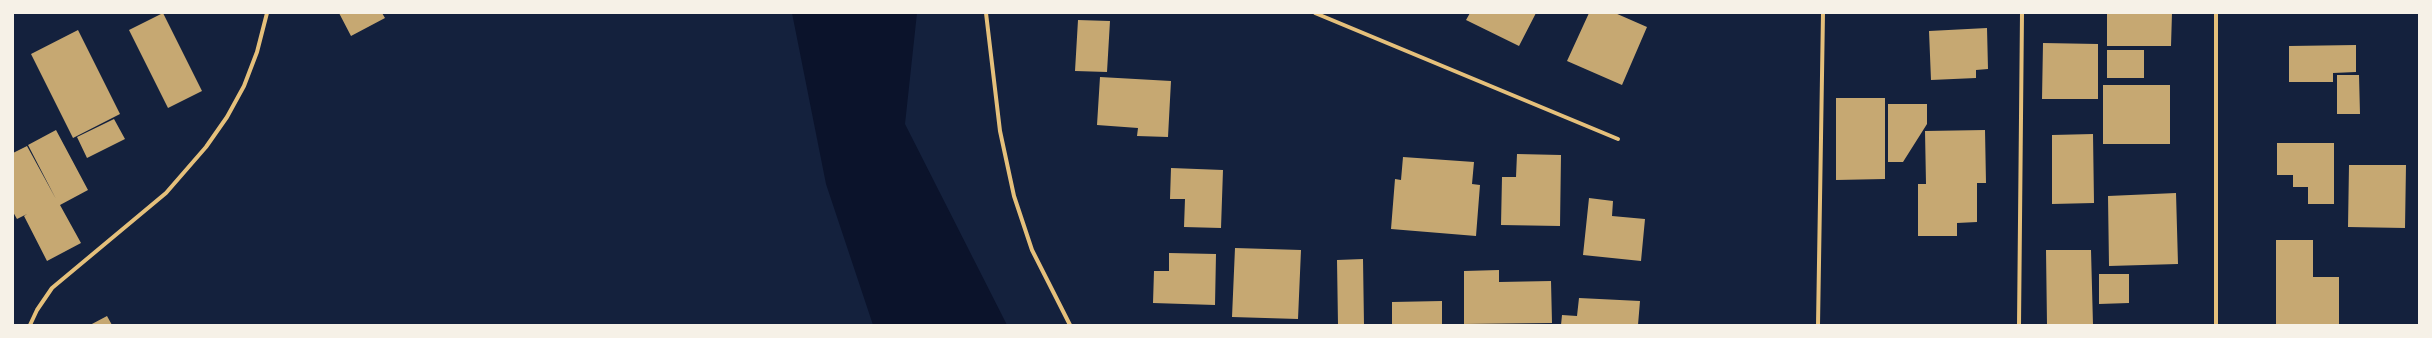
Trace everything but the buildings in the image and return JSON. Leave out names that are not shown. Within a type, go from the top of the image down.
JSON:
[{"type":"street","points":[[30,325],[37,310],[52,288],[166,193],[206,147],[227,117],[244,86],[257,52],[267,13]]},
{"type":"street","points":[[986,13],[1000,131],[1014,196],[1032,250],[1070,325]]},
{"type":"street","points":[[1315,13],[1618,139]]},
{"type":"street","points":[[1818,325],[1823,13]]},
{"type":"street","points":[[2018,325],[2022,13]]},
{"type":"street","points":[[2216,13],[2216,325]]},
{"type":"water","points":[[792,13],[917,13],[905,124],[1007,325],[873,325],[826,184]]}]
